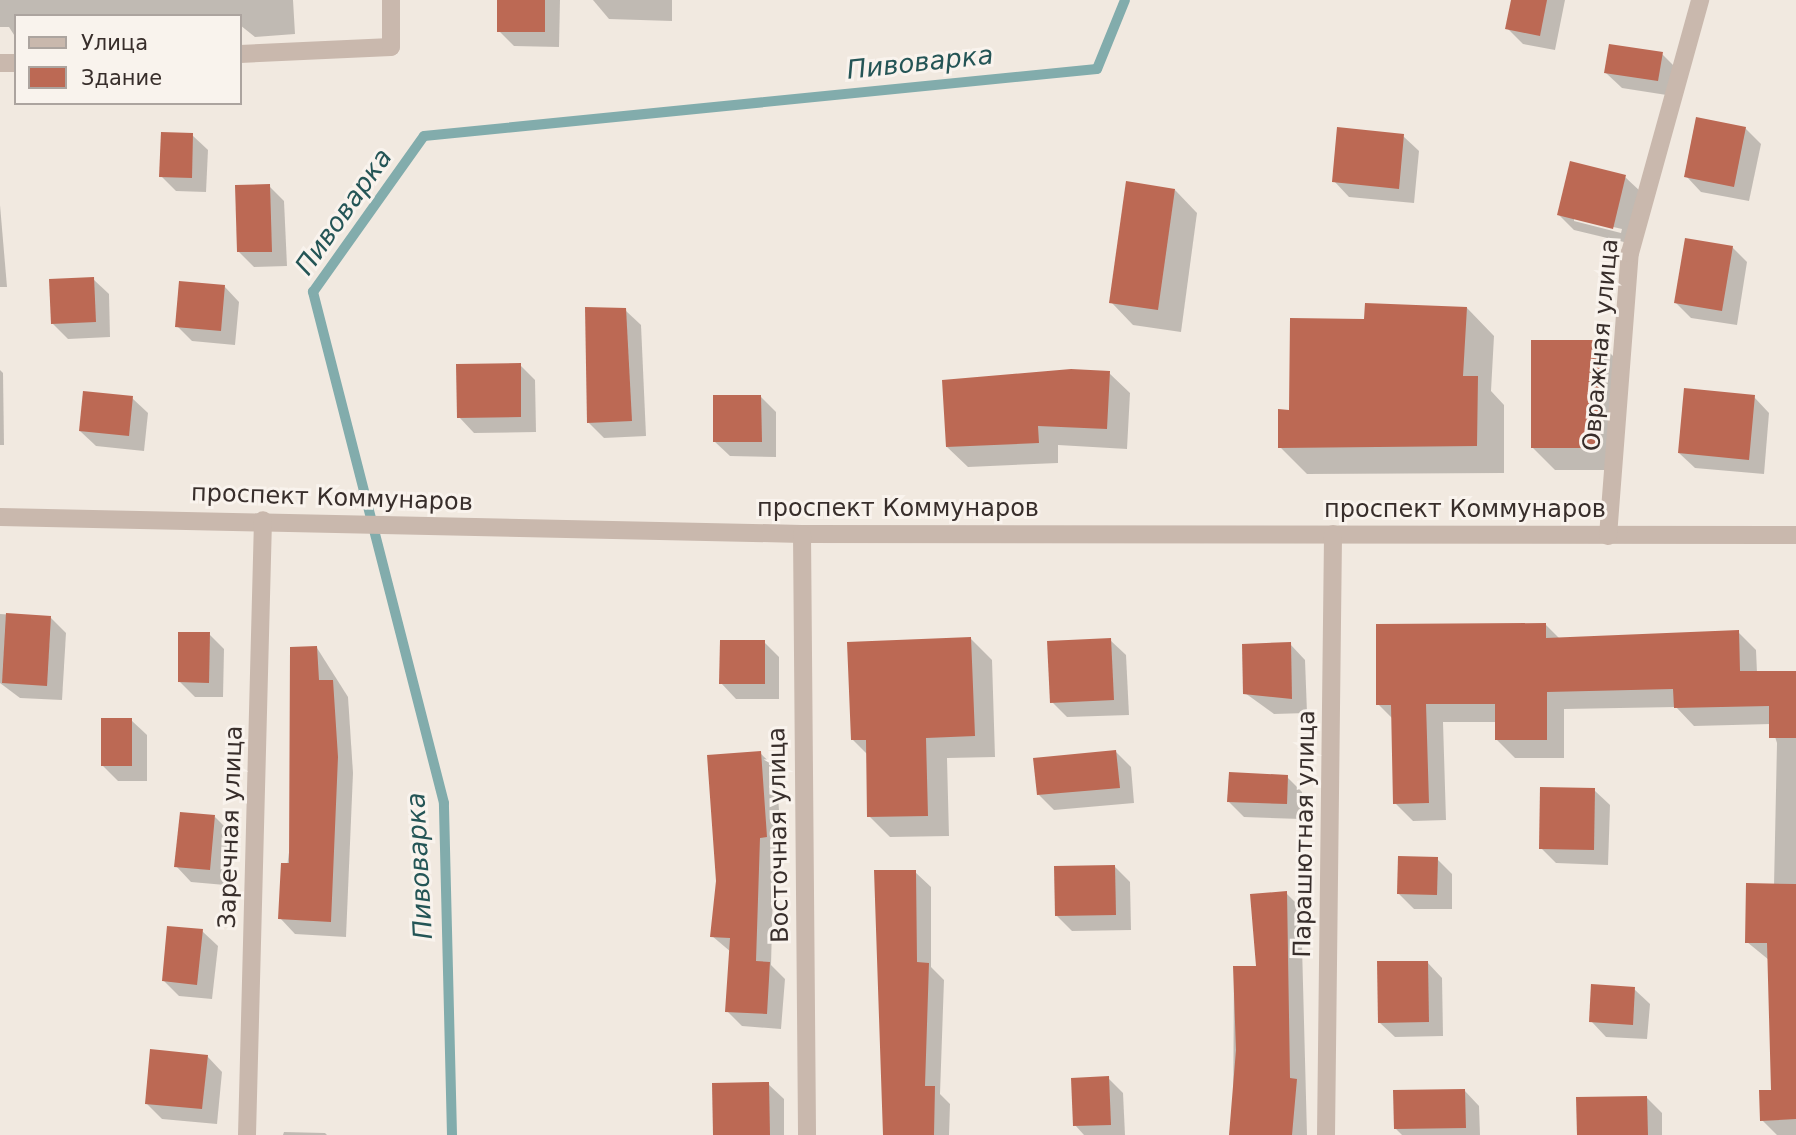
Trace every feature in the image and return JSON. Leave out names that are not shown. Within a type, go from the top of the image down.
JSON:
[{"type":"street","points":[[242,54],[391,47],[391,0]]},
{"type":"street","name":"Овражная улица","points":[[1608,536],[1630,253],[1700,0]]},
{"type":"street","name":"проспект Коммунаров","points":[[0,517],[263,520],[802,534],[1796,535]]},
{"type":"street","name":"Заречная улица","points":[[247,1135],[263,520]]},
{"type":"street","name":"Восточная улица","points":[[802,534],[807,1135]]},
{"type":"street","name":"Парашютная улица","points":[[1326,1135],[1333,534]]},
{"type":"building","points":[[497,0],[545,0],[545,32],[497,32]]},
{"type":"building","points":[[1511,0],[1547,0],[1540,36],[1505,29]]},
{"type":"building","points":[[1609,44],[1663,52],[1658,81],[1604,73]]},
{"type":"building","points":[[1696,117],[1746,127],[1734,187],[1684,177]]},
{"type":"building","points":[[1337,127],[1404,134],[1399,189],[1332,182]]},
{"type":"building","points":[[161,132],[193,133],[192,178],[159,177]]},
{"type":"building","points":[[1570,161],[1626,175],[1613,229],[1557,215]]},
{"type":"building","points":[[1126,181],[1175,189],[1158,310],[1109,303]]},
{"type":"building","points":[[270,184],[272,252],[237,252],[235,185]]},
{"type":"building","points":[[1685,238],[1733,246],[1722,311],[1674,303]]},
{"type":"building","points":[[94,277],[96,322],[51,324],[49,279]]},
{"type":"building","points":[[179,281],[225,285],[221,331],[175,327]]},
{"type":"building","points":[[1365,303],[1467,307],[1463,376],[1478,376],[1477,446],[1278,448],[1278,409],[1289,410],[1290,318],[1364,319]]},
{"type":"building","points":[[585,307],[626,308],[632,421],[587,423]]},
{"type":"building","points":[[1531,340],[1600,340],[1599,448],[1531,448]]},
{"type":"building","points":[[521,363],[521,417],[457,418],[456,364]]},
{"type":"building","points":[[1071,369],[1110,371],[1107,429],[1038,426],[1039,443],[946,447],[942,380]]},
{"type":"building","points":[[1684,388],[1755,395],[1749,460],[1678,453]]},
{"type":"building","points":[[83,391],[133,396],[129,436],[79,431]]},
{"type":"building","points":[[713,395],[761,395],[762,442],[713,442]]},
{"type":"building","points":[[6,613],[51,616],[47,686],[2,683]]},
{"type":"building","points":[[1546,623],[1546,638],[1739,630],[1740,671],[1796,671],[1796,738],[1769,738],[1769,706],[1674,708],[1673,689],[1547,692],[1547,740],[1495,740],[1495,704],[1426,704],[1429,803],[1393,804],[1391,705],[1376,705],[1376,624]]},
{"type":"building","points":[[178,632],[210,632],[209,683],[178,682]]},
{"type":"building","points":[[971,637],[975,736],[926,738],[928,816],[867,817],[866,740],[851,740],[847,642]]},
{"type":"building","points":[[1111,638],[1114,700],[1050,703],[1047,641]]},
{"type":"building","points":[[720,640],[765,640],[765,684],[719,684]]},
{"type":"building","points":[[1291,642],[1292,699],[1243,694],[1242,644]]},
{"type":"building","points":[[317,646],[319,680],[333,680],[338,757],[331,922],[278,919],[281,863],[289,863],[290,647]]},
{"type":"building","points":[[101,718],[132,718],[132,766],[101,766]]},
{"type":"building","points":[[1116,750],[1120,788],[1037,795],[1033,758]]},
{"type":"building","points":[[761,751],[767,837],[760,838],[756,961],[770,962],[767,1014],[725,1012],[730,938],[710,937],[716,881],[707,755]]},
{"type":"building","points":[[1229,772],[1288,775],[1287,804],[1227,802]]},
{"type":"building","points":[[1540,787],[1595,788],[1594,850],[1539,849]]},
{"type":"building","points":[[180,812],[215,815],[210,870],[174,867]]},
{"type":"building","points":[[1398,856],[1438,857],[1437,895],[1397,894]]},
{"type":"building","points":[[1115,865],[1116,915],[1055,916],[1054,866]]},
{"type":"building","points":[[874,870],[916,870],[917,962],[929,963],[925,1086],[935,1086],[934,1135],[883,1135]]},
{"type":"building","points":[[1746,883],[1796,884],[1796,1119],[1760,1121],[1759,1090],[1771,1090],[1767,943],[1745,943]]},
{"type":"building","points":[[1287,891],[1290,1078],[1297,1079],[1292,1135],[1229,1135],[1236,1050],[1233,966],[1256,966],[1250,894]]},
{"type":"building","points":[[167,926],[203,929],[197,985],[162,981]]},
{"type":"building","points":[[1377,961],[1428,961],[1429,1022],[1378,1023]]},
{"type":"building","points":[[1591,984],[1635,987],[1633,1025],[1589,1022]]},
{"type":"building","points":[[150,1049],[208,1055],[202,1109],[145,1104]]},
{"type":"building","points":[[1109,1076],[1111,1125],[1073,1126],[1071,1078]]},
{"type":"building","points":[[769,1082],[770,1135],[713,1135],[712,1083]]},
{"type":"building","points":[[1465,1089],[1466,1128],[1394,1129],[1393,1090]]},
{"type":"building","points":[[1647,1096],[1648,1135],[1577,1135],[1576,1097]]},
{"type":"waterway","name":"Пивоварка","points":[[452,1135],[444,803],[313,292],[424,136],[1097,69],[1125,0]]}]
